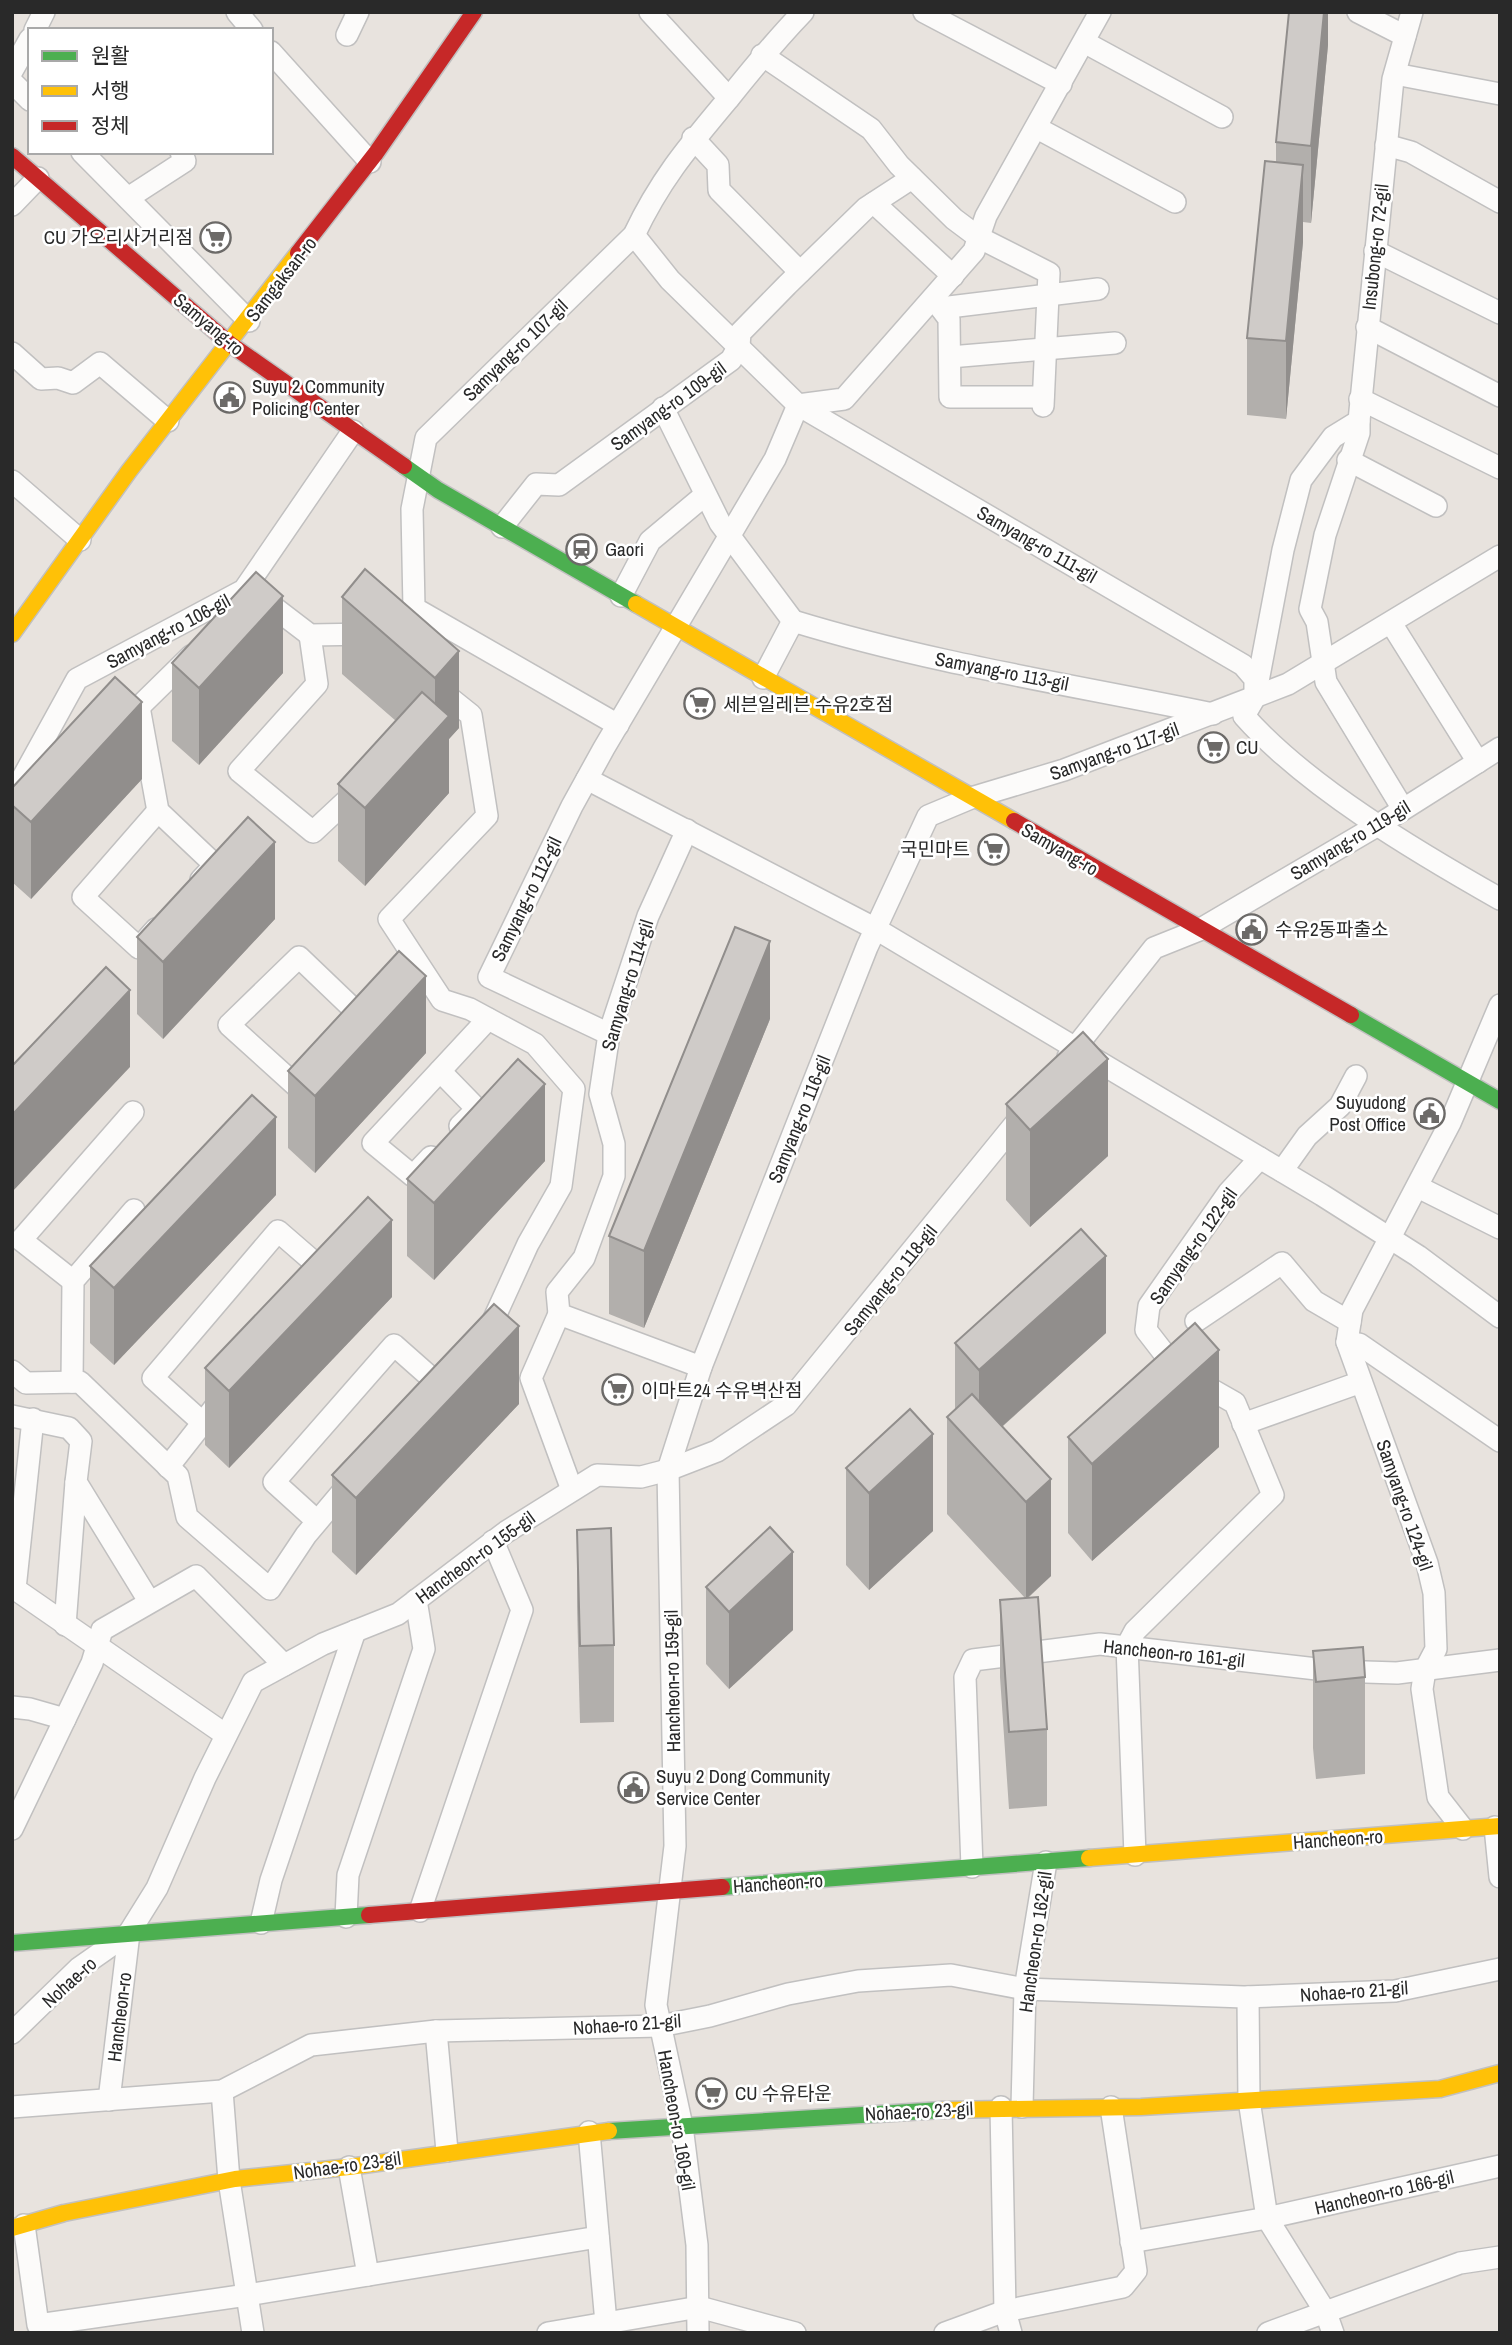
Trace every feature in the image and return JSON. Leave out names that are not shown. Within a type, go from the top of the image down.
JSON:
[{"type":"street","points":[[36,28],[44,12]]},
{"type":"street","points":[[237,12],[250,28]]},
{"type":"street","points":[[347,35],[358,12]]},
{"type":"street","name":"Samgaksan-ro","points":[[14,628],[168,421],[370,162],[474,12]]},
{"type":"street","points":[[650,12],[729,98]]},
{"type":"street","name":"Samyang-ro 107-gil","points":[[418,477],[426,438],[634,235],[653,196],[693,138],[729,98],[762,55],[803,12]]},
{"type":"street","points":[[924,12],[1061,84]]},
{"type":"street","points":[[798,405],[844,399],[937,303],[953,276],[974,251],[978,237],[1100,12]]},
{"type":"street","points":[[1358,12],[1405,36]]},
{"type":"street","name":"Insubong-ro 72-gil","points":[[1325,662],[1317,622],[1310,609],[1325,535],[1359,433],[1360,399],[1386,145],[1395,74],[1412,12]]},
{"type":"street","points":[[1084,42],[1222,117]]},
{"type":"street","points":[[12,71],[28,43]]},
{"type":"street","points":[[273,54],[370,162]]},
{"type":"street","points":[[762,55],[872,129],[912,178],[954,219],[978,237],[1049,273],[1043,402],[950,397],[950,319],[937,303]]},
{"type":"street","points":[[1395,74],[1500,94]]},
{"type":"street","points":[[12,82],[28,98]]},
{"type":"street","points":[[1037,128],[1175,202]]},
{"type":"street","points":[[693,138],[718,165],[719,190],[800,272]]},
{"type":"street","points":[[1386,145],[1411,152],[1500,202]]},
{"type":"street","points":[[84,154],[248,321]]},
{"type":"street","points":[[128,198],[185,162],[182,154]]},
{"type":"street","name":"Samyang-ro","points":[[12,156],[230,344],[418,477],[1199,930],[1500,1101]]},
{"type":"street","points":[[12,205],[38,178]]},
{"type":"street","name":"Samyang-ro 109-gil","points":[[502,527],[536,484],[559,485],[731,360],[739,346],[740,333],[800,272],[874,203],[912,178]]},
{"type":"street","points":[[874,203],[953,276]]},
{"type":"street","points":[[634,235],[670,280],[798,405]]},
{"type":"street","points":[[1375,251],[1500,313]]},
{"type":"street","points":[[937,303],[1048,296],[1098,289]]},
{"type":"street","points":[[1367,327],[1500,396]]},
{"type":"street","points":[[950,357],[1115,343]]},
{"type":"street","points":[[12,353],[41,379],[58,378],[73,383],[100,363],[168,421]]},
{"type":"street","points":[[1360,399],[1500,468]]},
{"type":"street","points":[[675,627],[775,458],[798,405]]},
{"type":"street","name":"Samyang-ro 111-gil","points":[[798,405],[1243,665],[1255,679],[1255,697]]},
{"type":"street","points":[[663,408],[705,495],[793,621],[763,678]]},
{"type":"street","points":[[1359,421],[1333,438],[1301,480],[1283,550],[1255,697],[1244,716],[1307,775],[1438,864],[1500,899]]},
{"type":"street","name":"Samyang-ro 106-gil","points":[[22,805],[76,680],[244,590],[353,430]]},
{"type":"street","points":[[1348,460],[1436,506]]},
{"type":"street","points":[[418,477],[412,509],[414,608],[618,725]]},
{"type":"street","points":[[12,481],[80,540]]},
{"type":"street","points":[[621,596],[650,541],[705,495]]},
{"type":"street","name":"Samyang-ro 117-gil","points":[[971,798],[1064,770],[1288,684],[1499,557]]},
{"type":"street","points":[[233,622],[276,609],[310,635],[368,633],[388,649]]},
{"type":"street","name":"Samyang-ro 113-gil","points":[[793,621],[851,639],[942,660],[1213,714]]},
{"type":"street","points":[[1391,623],[1478,762]]},
{"type":"street","name":"Samyang-ro 112-gil","points":[[609,1034],[489,977],[587,779],[675,627]]},
{"type":"street","points":[[310,635],[317,684],[239,771],[313,832],[374,775]]},
{"type":"street","points":[[106,730],[125,711],[139,707],[204,644]]},
{"type":"street","points":[[1325,662],[1326,682],[1403,809]]},
{"type":"street","points":[[419,674],[471,715],[488,816],[389,919],[442,1000],[488,1019],[535,1044],[574,1089],[561,1186],[528,1244],[481,1339],[509,1356],[531,1378],[572,1490]]},
{"type":"street","points":[[139,707],[158,811],[215,865],[190,892]]},
{"type":"street","name":"Samyang-ro 119-gil","points":[[1199,930],[1380,824],[1500,748]]},
{"type":"street","points":[[587,779],[876,929],[1282,1171],[1391,1240],[1500,1317]]},
{"type":"street","name":"Samyang-ro 116-gil","points":[[668,1470],[701,1367],[876,929],[928,816],[971,798]]},
{"type":"street","points":[[158,811],[83,897],[139,948],[173,911]]},
{"type":"street","name":"Samyang-ro 114-gil","points":[[531,1378],[558,1314],[557,1292],[584,1258],[614,1176],[614,1144],[600,1094],[609,1034],[648,916],[687,830]]},
{"type":"street","points":[[1053,1076],[1154,948],[1199,930]]},
{"type":"street","points":[[321,1072],[302,1091],[229,1025],[299,957],[369,1024]]},
{"type":"street","points":[[404,988],[422,970]]},
{"type":"street","points":[[1349,1332],[1352,1310],[1418,1187],[1467,1084],[1500,1005]]},
{"type":"street","points":[[349,1043],[387,1006]]},
{"type":"street","points":[[440,1071],[477,1109],[413,1176],[373,1143],[488,1019]]},
{"type":"street","points":[[1282,1171],[1307,1136],[1340,1107],[1356,1076]]},
{"type":"street","name":"Samyang-ro 118-gil","points":[[668,1470],[717,1451],[786,1405],[1035,1098]]},
{"type":"street","points":[[73,1281],[21,1240],[133,1112]]},
{"type":"street","name":"Samyang-ro 122-gil","points":[[1127,1647],[1135,1631],[1273,1495],[1235,1404],[1177,1370],[1146,1329],[1149,1306],[1229,1192],[1260,1158]]},
{"type":"street","points":[[1418,1187],[1500,1228]]},
{"type":"street","points":[[72,1382],[73,1281],[134,1210]]},
{"type":"street","points":[[203,1423],[153,1378],[278,1231],[323,1269],[306,1292]]},
{"type":"street","points":[[1196,1321],[1282,1263],[1291,1278],[1359,1344],[1500,1441]]},
{"type":"street","points":[[558,1314],[701,1367]]},
{"type":"street","name":"Samyang-ro 124-gil","points":[[1349,1332],[1361,1381],[1432,1583],[1436,1649],[1425,1670],[1422,1689],[1438,1797],[1462,1829]]},
{"type":"street","points":[[317,1521],[274,1482],[282,1472],[394,1345],[437,1383]]},
{"type":"street","points":[[420,1403],[457,1364]]},
{"type":"street","points":[[12,1371],[26,1383],[80,1382],[178,1476],[187,1517],[270,1588],[317,1521],[360,1472]]},
{"type":"street","points":[[168,1467],[237,1379]]},
{"type":"street","points":[[1244,1424],[1361,1381]]},
{"type":"street","points":[[65,1625],[81,1441],[69,1428],[23,1417],[15,1590],[65,1625],[226,1735]]},
{"type":"street","name":"Hancheon-ro 155-gil","points":[[128,1933],[157,1888],[253,1682],[355,1631],[398,1614],[494,1541],[597,1475],[641,1477],[668,1470]]},
{"type":"street","name":"Hancheon-ro 159-gil","points":[[668,1470],[675,1846],[669,1891]]},
{"type":"street","points":[[76,1482],[149,1601]]},
{"type":"street","points":[[420,1911],[522,1610],[494,1541]]},
{"type":"street","points":[[12,1829],[18,1803],[65,1719],[92,1663],[102,1630],[149,1601],[196,1576],[284,1665]]},
{"type":"street","points":[[346,1917],[348,1875],[424,1649],[416,1600]]},
{"type":"street","points":[[261,1923],[271,1880],[355,1631]]},
{"type":"street","name":"Hancheon-ro 161-gil","points":[[972,1867],[965,1677],[973,1660],[1100,1644],[1334,1671],[1397,1673],[1500,1660]]},
{"type":"street","points":[[1127,1647],[1135,1855]]},
{"type":"street","points":[[12,1707],[65,1719]]},
{"type":"street","points":[[1497,1826],[1500,1877]]},
{"type":"street","name":"Hancheon-ro","points":[[12,1942],[1497,1826]]},
{"type":"street","name":"Hancheon-ro 162-gil","points":[[1012,2333],[1005,2311],[1012,2107],[1025,1989],[1046,1861]]},
{"type":"street","name":"Hancheon-ro 160-gil","points":[[669,1891],[656,2005],[682,2126],[697,2245],[698,2333]]},
{"type":"street","name":"Hancheon-ro","points":[[108,2100],[128,1933]]},
{"type":"street","name":"Nohae-ro","points":[[12,2034],[79,1968],[128,1933]]},
{"type":"street","name":"Nohae-ro 21-gil","points":[[12,2107],[222,2091],[311,2045],[436,2031],[660,2026],[710,2016],[788,1994],[858,1981],[951,1975],[1025,1989],[1248,1997],[1395,1991],[1500,1969]]},
{"type":"street","points":[[1248,1997],[1249,2100],[1267,2218],[1329,2323]]},
{"type":"street","points":[[436,2031],[447,2151]]},
{"type":"street","name":"Nohae-ro 23-gil","points":[[247,2295],[38,2325],[18,2227],[64,2213],[229,2180],[349,2167],[589,2132],[1012,2107],[1111,2107],[1440,2089],[1500,2073]]},
{"type":"street","points":[[222,2091],[229,2180],[253,2333]]},
{"type":"street","points":[[945,2333],[1005,2311],[1123,2287],[1136,2271],[1111,2107]]},
{"type":"street","points":[[589,2132],[605,2328]]},
{"type":"street","name":"Hancheon-ro 166-gil","points":[[1267,2218],[1500,2166]]},
{"type":"street","points":[[349,2167],[368,2275]]},
{"type":"street","points":[[1131,2242],[1267,2218]]},
{"type":"street","points":[[247,2295],[598,2237]]},
{"type":"street","points":[[1268,2333],[1329,2323],[1460,2263],[1500,2257]]},
{"type":"street","points":[[548,2333],[605,2328],[699,2307],[795,2333]]},
{"type":"building","points":[[1289,12],[1324,12],[1311,146],[1276,142]]},
{"type":"building","points":[[1265,161],[1303,165],[1286,341],[1247,338]]},
{"type":"building","points":[[365,569],[459,651],[435,678],[342,597]]},
{"type":"building","points":[[256,572],[283,596],[199,688],[172,663]]},
{"type":"building","points":[[115,677],[142,702],[31,822],[12,805],[12,788]]},
{"type":"building","points":[[422,692],[449,716],[365,808],[338,784]]},
{"type":"building","points":[[248,817],[275,842],[163,962],[137,937]]},
{"type":"building","points":[[735,927],[770,941],[644,1251],[609,1236]]},
{"type":"building","points":[[399,951],[426,976],[315,1096],[288,1071]]},
{"type":"building","points":[[106,967],[130,990],[12,1115],[12,1066]]},
{"type":"building","points":[[1083,1032],[1108,1059],[1030,1130],[1006,1104]]},
{"type":"building","points":[[518,1059],[545,1084],[434,1203],[407,1179]]},
{"type":"building","points":[[252,1095],[276,1117],[114,1288],[90,1266]]},
{"type":"building","points":[[368,1197],[392,1220],[229,1391],[205,1368]]},
{"type":"building","points":[[1081,1229],[1106,1256],[979,1370],[955,1343]]},
{"type":"building","points":[[494,1304],[519,1326],[356,1498],[332,1475]]},
{"type":"building","points":[[1195,1323],[1219,1350],[1092,1464],[1068,1437]]},
{"type":"building","points":[[972,1394],[1051,1479],[1026,1502],[947,1417]]},
{"type":"building","points":[[910,1409],[933,1434],[869,1493],[846,1468]]},
{"type":"building","points":[[770,1527],[793,1552],[729,1612],[706,1587]]},
{"type":"building","points":[[611,1528],[614,1645],[580,1646],[577,1530]]},
{"type":"building","points":[[1038,1597],[1047,1729],[1009,1732],[1000,1600]]},
{"type":"building","points":[[1363,1647],[1365,1677],[1316,1682],[1313,1651]]},
{"type":"traffic: fast","points":[[404,466],[438,490],[636,604]]},
{"type":"traffic: fast","points":[[1351,1015],[1500,1101]]},
{"type":"traffic: fast","points":[[722,1887],[1089,1858]]},
{"type":"traffic: fast","points":[[12,1943],[369,1915]]},
{"type":"traffic: fast","points":[[609,2131],[942,2110]]},
{"type":"traffic: slow","points":[[12,634],[129,471],[298,253]]},
{"type":"traffic: slow","points":[[636,604],[1014,821]]},
{"type":"traffic: slow","points":[[1089,1858],[1500,1826]]},
{"type":"traffic: slow","points":[[942,2110],[1141,2107],[1440,2089],[1500,2073]]},
{"type":"traffic: slow","points":[[12,2228],[64,2213],[235,2179],[349,2167],[609,2131]]},
{"type":"traffic: jam","points":[[298,253],[376,153],[474,12]]},
{"type":"traffic: jam","points":[[12,156],[230,344],[404,466]]},
{"type":"traffic: jam","points":[[1014,821],[1351,1015]]},
{"type":"traffic: jam","points":[[369,1915],[722,1887]]},
{"type":"place","name":"CU 가오리사거리점","points":[[216,237]]},
{"type":"place","name":"Suyu 2 Community Policing Center","points":[[229,397]]},
{"type":"place","name":"Gaori","points":[[582,549]]},
{"type":"place","name":"세븐일레븐 수유2호점","points":[[700,704]]},
{"type":"place","name":"CU","points":[[1213,747]]},
{"type":"place","name":"국민마트","points":[[993,849]]},
{"type":"place","name":"수유2동파출소","points":[[1252,929]]},
{"type":"place","name":"Suyudong Post Office","points":[[1429,1113]]},
{"type":"place","name":"이마트24 수유벽산점","points":[[618,1390]]},
{"type":"place","name":"Suyu 2 Dong Community Service Center","points":[[633,1787]]},
{"type":"place","name":"CU 수유타운","points":[[712,2093]]}]
